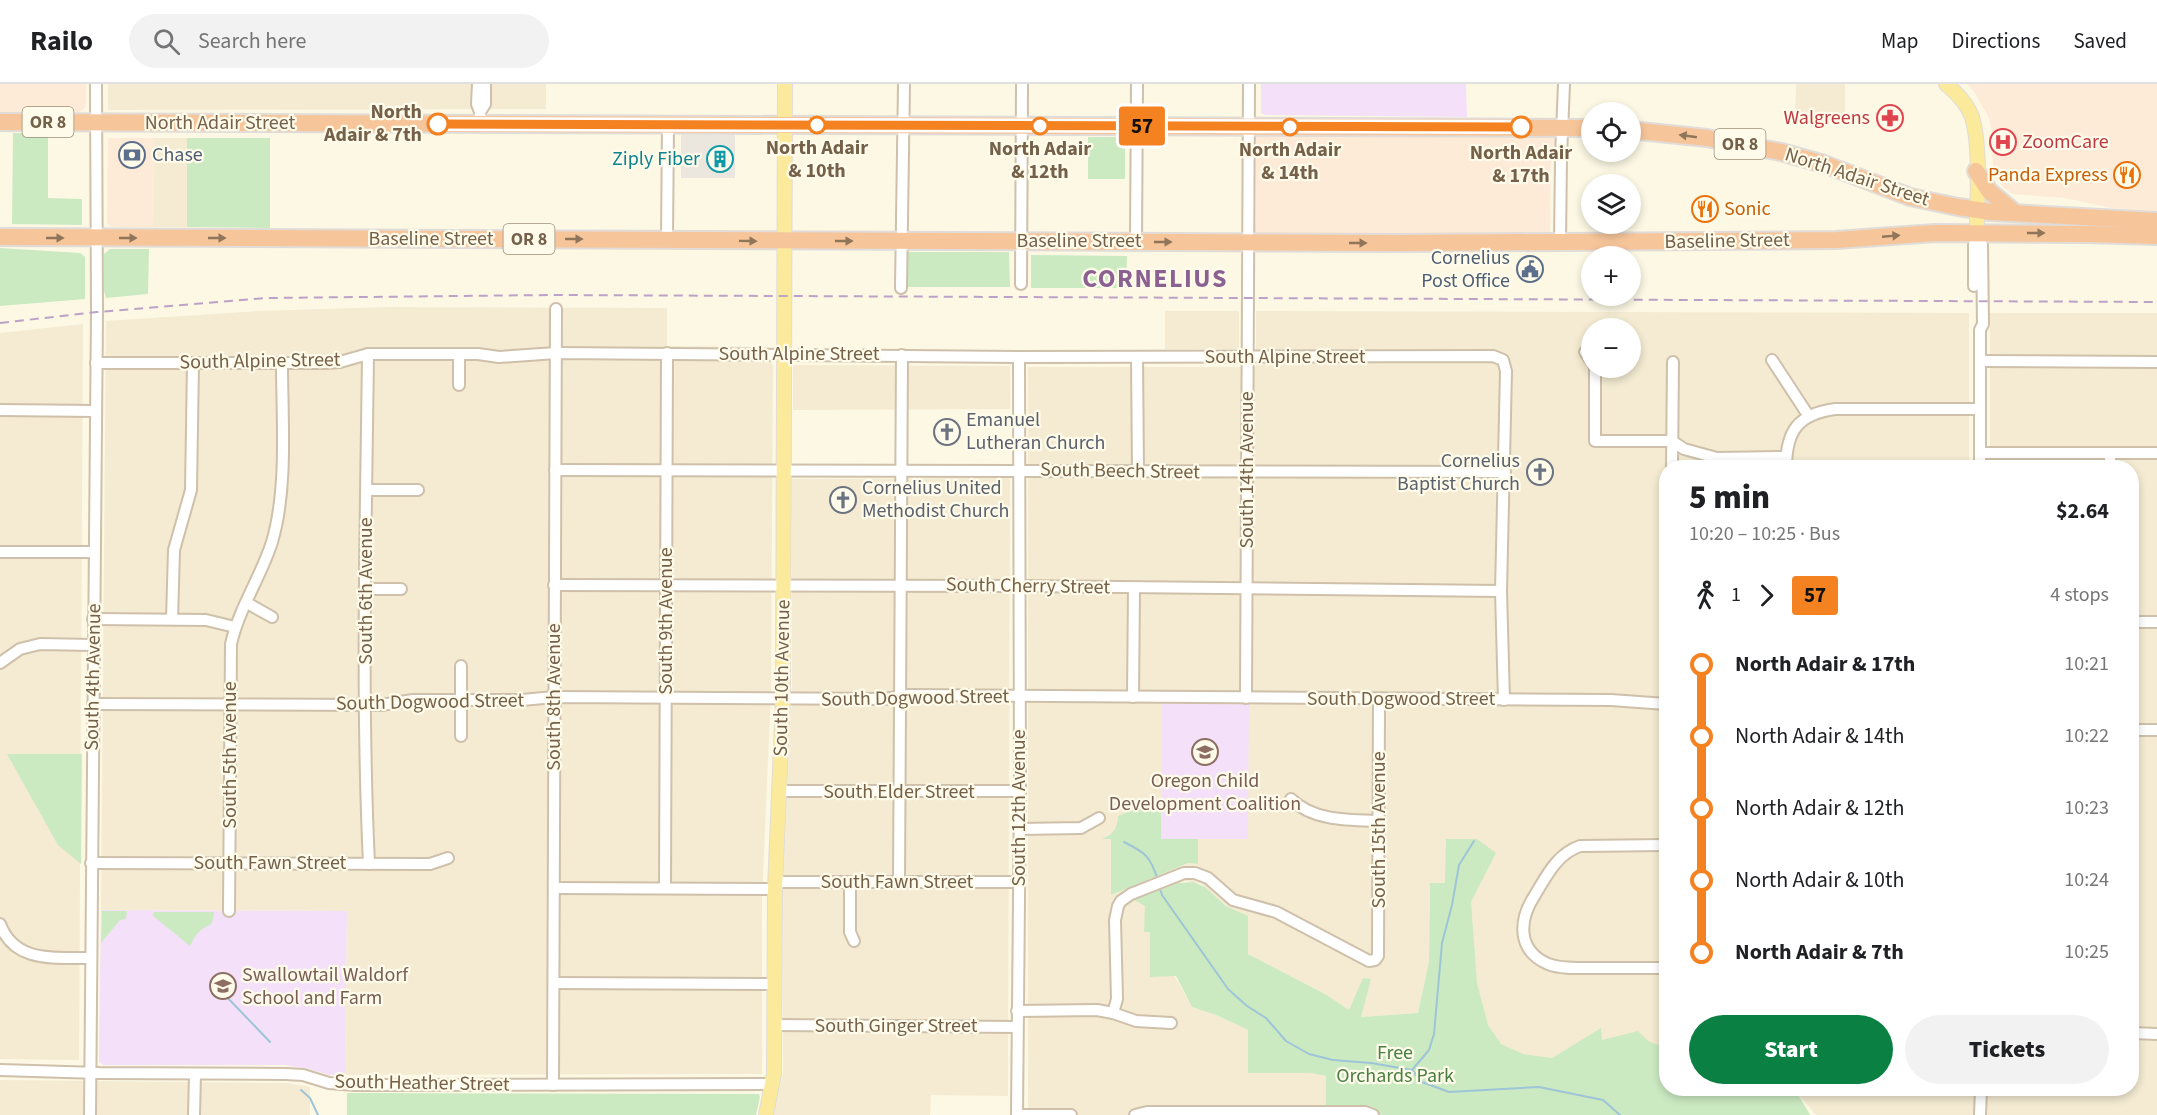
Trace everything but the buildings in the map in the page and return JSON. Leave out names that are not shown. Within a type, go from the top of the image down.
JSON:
[{"type":"highway","name":"North Adair Street","points":[[0,122],[97,123],[480,118],[668,124],[1581,128]]},
{"type":"highway","name":"North Adair Street","points":[[1641,131],[1707,138],[1781,152],[1824,164],[1910,197],[1977,210],[2157,221]]},
{"type":"highway","points":[[1976,171],[1989,190],[2014,213]]},
{"type":"highway","points":[[1935,233],[1977,210]]},
{"type":"highway","points":[[1977,233],[1987,222],[1997,220],[2070,220],[2088,216]]},
{"type":"highway","name":"Baseline Street","points":[[0,237],[1560,243],[1836,240],[1935,233],[2157,236]]},
{"type":"main road","name":"South 10th Avenue","points":[[766,1115],[774,1074],[775,885],[783,699],[785,84]]},
{"type":"main road","points":[[1946,84],[1964,102],[1972,117],[1975,136],[1977,233]]},
{"type":"street","name":"South 4th Avenue","points":[[90,1115],[96,411],[96,84]]},
{"type":"street","points":[[478,84],[477,104],[480,118]]},
{"type":"street","points":[[480,118],[485,104],[485,84]]},
{"type":"street","points":[[901,288],[904,84]]},
{"type":"street","points":[[1021,284],[1022,84]]},
{"type":"street","points":[[1136,242],[1137,84]]},
{"type":"street","name":"South 14th Avenue","points":[[1246,698],[1249,84]]},
{"type":"street","points":[[1560,243],[1564,84]]},
{"type":"street","points":[[667,240],[668,124]]},
{"type":"street","points":[[1977,233],[1982,245],[1980,460]]},
{"type":"street","name":"South 8th Avenue","points":[[553,1085],[556,309]]},
{"type":"street","name":"South Alpine Street","points":[[96,363],[340,362],[368,354],[478,354],[499,357],[556,353],[1019,357],[1493,356],[1503,360],[1506,371],[1504,472]]},
{"type":"street","name":"South 9th Avenue","points":[[665,888],[667,353]]},
{"type":"street","name":"South 6th Avenue","points":[[368,354],[366,802],[369,864]]},
{"type":"street","points":[[459,354],[459,385]]},
{"type":"street","points":[[899,882],[902,355]]},
{"type":"street","name":"South 12th Avenue","points":[[1017,1115],[1020,791],[1019,357]]},
{"type":"street","points":[[1137,357],[1138,472]]},
{"type":"street","points":[[1772,360],[1808,415]]},
{"type":"street","points":[[1980,361],[2157,362]]},
{"type":"street","points":[[1672,460],[1673,362]]},
{"type":"street","points":[[172,619],[174,550],[191,490],[193,363]]},
{"type":"street","name":"South 5th Avenue","points":[[229,911],[230,656],[235,627],[262,569],[278,517],[281,481],[282,363]]},
{"type":"street","points":[[1595,378],[1595,441],[1672,441],[1684,449],[1717,458],[1745,460]]},
{"type":"street","points":[[1787,460],[1791,436],[1798,424],[1808,415],[1835,409],[1980,409]]},
{"type":"street","points":[[0,410],[96,411]]},
{"type":"street","points":[[1980,453],[2157,453]]},
{"type":"street","points":[[2110,453],[2110,460]]},
{"type":"street","name":"South Beech Street","points":[[555,470],[1504,472]]},
{"type":"street","points":[[1503,700],[1501,591],[1504,472]]},
{"type":"street","points":[[367,490],[418,490]]},
{"type":"street","points":[[0,552],[94,552]]},
{"type":"street","name":"South Cherry Street","points":[[554,585],[1246,587],[1501,591]]},
{"type":"street","points":[[1133,697],[1134,588]]},
{"type":"street","points":[[366,589],[401,589]]},
{"type":"street","points":[[247,603],[272,617]]},
{"type":"street","points":[[93,619],[206,620],[235,627]]},
{"type":"street","points":[[2139,622],[2157,622]]},
{"type":"street","points":[[0,663],[20,649],[40,644],[93,645]]},
{"type":"street","points":[[461,666],[461,736]]},
{"type":"street","name":"South Dogwood Street","points":[[93,704],[366,705],[394,704],[412,700],[522,700],[554,697],[885,699],[1019,696],[1611,700],[1659,703]]},
{"type":"street","name":"South 15th Avenue","points":[[1113,1013],[1117,999],[1115,920],[1118,906],[1126,897],[1164,880],[1190,873],[1208,878],[1233,900],[1276,912],[1369,961],[1378,957],[1379,699]]},
{"type":"street","points":[[2139,730],[2157,730]]},
{"type":"street","name":"South Elder Street","points":[[779,791],[1020,791]]},
{"type":"street","points":[[1291,799],[1321,816],[1378,821]]},
{"type":"street","points":[[1019,829],[1074,829],[1084,827],[1099,818]]},
{"type":"street","points":[[1659,845],[1580,846],[1568,850],[1557,860],[1526,909],[1522,926],[1524,939],[1532,952],[1548,964],[1568,968],[1659,968]]},
{"type":"street","name":"South Fawn Street","points":[[91,863],[430,864],[448,858]]},
{"type":"street","name":"South Fawn Street","points":[[554,888],[1019,882]]},
{"type":"street","points":[[850,883],[849,922],[854,941]]},
{"type":"street","points":[[0,924],[2,939],[21,952],[39,957],[90,958]]},
{"type":"street","points":[[554,983],[775,984]]},
{"type":"street","points":[[1017,1011],[1097,1010],[1136,1021],[1171,1023]]},
{"type":"street","name":"South Ginger Street","points":[[775,1026],[1017,1027]]},
{"type":"street","points":[[2139,1033],[2157,1034]]},
{"type":"street","name":"South Heather Street","points":[[0,1070],[285,1074],[303,1075],[329,1083],[355,1085],[772,1084]]},
{"type":"street","points":[[194,1115],[195,1074]]},
{"type":"street","points":[[1980,1115],[1981,1096]]},
{"type":"street","points":[[1135,1115],[1148,1112],[1365,1112],[1373,1115]]},
{"type":"street","points":[[1017,1115],[1071,1115]]},
{"type":"shaded area","points":[[0,84],[86,84],[85,108],[79,112],[0,116]]},
{"type":"shaded area","points":[[108,84],[546,84],[546,109],[108,110]]},
{"type":"shaded area","points":[[1261,84],[1466,84],[1467,117],[1265,115],[1261,113]]},
{"type":"shaded area","points":[[1796,84],[1845,84],[1845,119],[1795,118]]},
{"type":"shaded area","points":[[1967,84],[2157,84],[2157,211],[2112,208],[2065,198],[2013,194],[2004,188],[1997,180],[1993,169],[1992,131],[1989,118],[1975,93]]},
{"type":"shaded area","points":[[1551,133],[1555,138],[1555,144],[1551,149],[1550,232],[1546,236],[1537,234],[1269,233],[1265,236],[1256,236],[1253,231],[1256,222],[1254,134]]},
{"type":"shaded area","points":[[681,135],[735,135],[735,178],[681,178]]},
{"type":"shaded area","points":[[108,138],[154,138],[153,227],[111,227],[107,223]]},
{"type":"shaded area","points":[[154,138],[187,138],[187,227],[153,227]]},
{"type":"shaded area","points":[[390,307],[667,308],[667,346],[765,347],[773,366],[771,688],[762,899],[762,1074],[345,1075],[347,911],[101,910],[106,321],[258,311]]},
{"type":"shaded area","points":[[1165,311],[1239,311],[1239,349],[1165,349]]},
{"type":"shaded area","points":[[1256,311],[1969,313],[1969,460],[1659,460],[1659,1073],[1444,1073],[1430,884],[1429,961],[1418,1013],[1360,1017],[1363,978],[1350,1011],[1325,994],[1248,954],[1229,908],[1201,884],[1184,881],[1135,901],[1145,906],[1145,932],[1150,932],[1192,1007],[1248,1030],[1310,1073],[1326,1076],[1326,1106],[1368,1106],[1381,1115],[1028,1115],[1028,367],[1256,367]],"holes":[[[1161,702],[1248,839],[1198,839],[1198,864],[1188,863],[1111,895],[1111,839],[1104,838],[1117,827],[1118,816],[1144,805],[1161,802]]]},
{"type":"shaded area","points":[[1990,313],[2157,313],[2157,1115],[1816,1115],[1800,1096],[2139,1096],[2139,460],[1990,460]]},
{"type":"shaded area","points":[[83,324],[79,1060],[0,1059],[0,333]]},
{"type":"shaded area","points":[[793,365],[1010,366],[1010,409],[793,410]]},
{"type":"shaded area","points":[[1010,478],[1008,1096],[931,1095],[930,1115],[774,1115],[783,1072],[783,889],[792,689],[792,479]]},
{"type":"shaded area","name":"Oregon Child Development Coalition","points":[[1161,702],[1249,702],[1248,839],[1161,839]]},
{"type":"shaded area","name":"Swallowtail Waldorf School and Farm","points":[[101,910],[347,911],[345,1075],[329,1075],[284,1065],[103,1065],[99,1062]]},
{"type":"shaded area","points":[[0,1080],[288,1083],[310,1087],[310,1115],[0,1115]]},
{"type":"green space","points":[[13,133],[48,133],[48,198],[82,199],[82,225],[12,224]]},
{"type":"green space","points":[[1088,137],[1125,137],[1125,179],[1088,179]]},
{"type":"green space","points":[[187,138],[270,138],[270,228],[187,227]]},
{"type":"green space","points":[[0,248],[80,253],[85,257],[85,299],[0,306]]},
{"type":"green space","points":[[110,249],[149,249],[148,294],[106,298],[104,254]]},
{"type":"green space","points":[[908,252],[1009,252],[1010,287],[908,287]]},
{"type":"green space","points":[[1031,255],[1127,256],[1126,288],[1031,288]]},
{"type":"green space","points":[[7,754],[82,754],[81,864],[58,845]]},
{"type":"green space","points":[[1161,802],[1161,839],[1198,839],[1198,864],[1188,863],[1111,895],[1111,839],[1101,839],[1114,831],[1118,816],[1144,805]]},
{"type":"green space","name":"Free Orchards Park","points":[[1446,839],[1477,839],[1496,853],[1471,902],[1477,983],[1488,1025],[1501,1044],[1523,1054],[1552,1058],[1601,1028],[1602,1040],[1638,1031],[1648,1041],[1659,1045],[1659,1096],[1799,1096],[1810,1115],[1381,1115],[1363,1106],[1326,1106],[1326,1076],[1310,1073],[1248,1073],[1248,1030],[1192,1007],[1176,976],[1150,977],[1150,932],[1144,932],[1145,906],[1134,900],[1178,883],[1193,882],[1205,887],[1226,906],[1248,916],[1248,954],[1325,994],[1349,1010],[1363,978],[1371,979],[1361,1017],[1418,1013],[1429,961],[1430,883],[1445,883]]},
{"type":"green space","points":[[102,911],[127,911],[126,919],[120,920],[101,943]]},
{"type":"green space","points":[[154,912],[214,912],[211,924],[198,933],[190,946],[153,916]]},
{"type":"green space","points":[[347,1093],[759,1094],[760,1097],[756,1115],[347,1115]]},
{"type":"waterway","points":[[1412,1070],[1429,1050],[1434,1034],[1442,943],[1459,865],[1474,841]]},
{"type":"waterway","points":[[1124,842],[1146,856],[1158,880]]},
{"type":"waterway","points":[[1159,886],[1162,895],[1228,989],[1247,1006],[1266,1018],[1286,1041],[1309,1054],[1333,1060],[1412,1070],[1422,1082],[1449,1092],[1539,1087],[1603,1100],[1620,1115]]},
{"type":"waterway","points":[[223,993],[270,1042]]},
{"type":"waterway","points":[[301,1090],[310,1098],[318,1115]]},
{"type":"railway","points":[[0,323],[97,312],[267,298],[553,295],[2157,302]]},
{"type":"bus line","name":"57","points":[[438,124],[1521,127]]},
{"type":"place","name":"Walgreens","points":[[1890,118]]},
{"type":"place","name":"North Adair & 7th","points":[[438,124]]},
{"type":"place","name":"North Adair & 10th","points":[[817,125]]},
{"type":"place","name":"North Adair & 12th","points":[[1040,126]]},
{"type":"place","name":"North Adair & 14th","points":[[1290,127]]},
{"type":"place","name":"North Adair & 17th","points":[[1521,127]]},
{"type":"place","name":"ZoomCare","points":[[2003,142]]},
{"type":"place","name":"Chase","points":[[132,155]]},
{"type":"place","name":"Ziply Fiber","points":[[720,159]]},
{"type":"place","name":"Panda Express","points":[[2127,175]]},
{"type":"place","name":"Sonic","points":[[1705,209]]},
{"type":"place","name":"Cornelius Post Office","points":[[1530,269]]},
{"type":"place","name":"Emanuel Lutheran Church","points":[[947,432]]},
{"type":"place","name":"Cornelius Baptist Church","points":[[1540,472]]},
{"type":"place","name":"Cornelius United Methodist Church","points":[[843,500]]},
{"type":"place","name":"Oregon Child Development Coalition","points":[[1205,752]]},
{"type":"place","name":"Swallowtail Waldorf School and Farm","points":[[223,986]]},
{"type":"district","name":"CORNELIUS","points":[[1155,278]]}]
